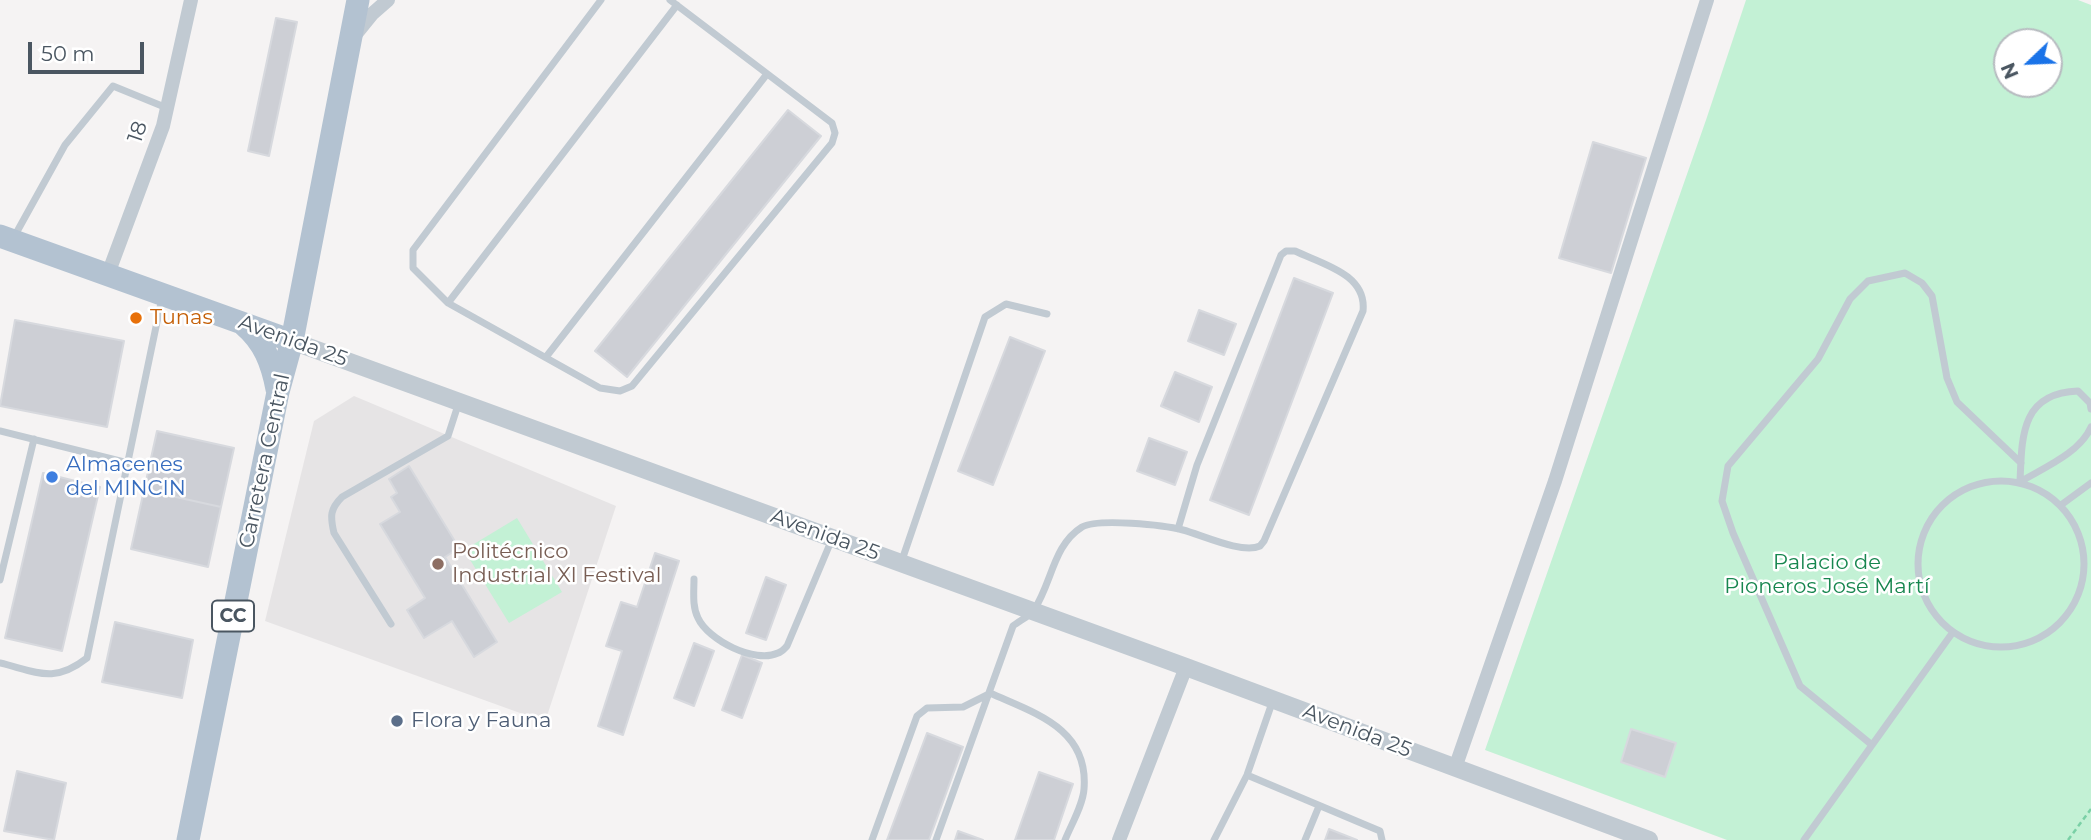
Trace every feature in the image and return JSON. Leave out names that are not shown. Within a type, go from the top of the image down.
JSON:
[{"type":"main road","name":"Carretera Central","points":[[188,840],[278,392],[292,341],[358,0]]},
{"type":"main road","name":"Avenida 25","points":[[6,238],[292,341]]},
{"type":"main road","points":[[243,323],[255,334],[265,350],[272,365],[278,392]]},
{"type":"street","points":[[350,42],[372,14],[388,0]]},
{"type":"street","points":[[1455,768],[1555,481],[1707,0]]},
{"type":"street","name":"18","points":[[108,274],[163,126],[187,2]]},
{"type":"street","name":"Avenida 25","points":[[292,341],[1186,667],[1649,840]]},
{"type":"street","points":[[1119,840],[1186,667]]},
{"type":"lane","points":[[448,303],[673,3],[832,123],[835,133],[832,143],[632,386],[620,391],[600,388],[448,303],[413,268],[413,250],[601,0]]},
{"type":"lane","points":[[546,358],[767,74]]},
{"type":"lane","points":[[6,238],[65,145],[113,86],[167,108]]},
{"type":"lane","points":[[936,840],[1013,626],[1033,611],[1069,538],[1090,523],[1107,522],[1178,529],[1247,549],[1260,546],[1264,541],[1363,311],[1364,299],[1357,285],[1348,276],[1295,251],[1286,251],[1281,255],[1197,464],[1178,529]]},
{"type":"lane","points":[[1872,745],[1800,686],[1725,512],[1722,501],[1728,466],[1818,359],[1850,299],[1868,281],[1905,273],[1922,283],[1932,296],[1947,378],[1956,402],[2021,463]]},
{"type":"lane","points":[[0,663],[53,676],[73,670],[87,659],[163,294]]},
{"type":"lane","points":[[901,563],[985,317],[1006,304],[1047,314]]},
{"type":"lane","points":[[2020,482],[2021,442],[2030,414],[2048,398],[2065,391],[2078,391],[2090,404],[2091,409]]},
{"type":"lane","points":[[391,624],[334,533],[332,507],[342,497],[448,436],[459,402]]},
{"type":"lane","points":[[2020,482],[2061,458],[2086,439],[2091,427]]},
{"type":"lane","points":[[0,431],[128,463]]},
{"type":"lane","points":[[0,580],[34,439]]},
{"type":"lane","points":[[1994,480],[2020,482],[2042,491],[2061,505],[2077,528],[2085,555],[2084,582],[2073,608],[2056,629],[2032,643],[2005,648],[1991,647],[1977,645],[1952,632],[1934,614],[1922,592],[1917,567],[1920,541],[1931,518],[1948,499],[1970,486],[1994,480]]},
{"type":"lane","points":[[2061,505],[2091,483]]},
{"type":"lane","points":[[694,579],[693,598],[697,617],[708,633],[725,645],[758,655],[777,654],[787,646],[833,538]]},
{"type":"lane","points":[[1804,840],[1952,632]]},
{"type":"lane","points":[[872,840],[917,716],[927,708],[963,707],[990,694]]},
{"type":"lane","points":[[990,694],[1054,723],[1072,740],[1082,765],[1084,790],[1065,840]]},
{"type":"lane","points":[[1214,840],[1247,775],[1273,699]]},
{"type":"lane","points":[[1247,775],[1380,831],[1381,840]]},
{"type":"lane","points":[[1306,840],[1320,806]]},
{"type":"path","points":[[2068,840],[2091,809]]},
{"type":"shaded area","name":"Politécnico Industrial XI Festival","points":[[354,396],[616,506],[545,722],[265,621],[314,421]]},
{"type":"green space","name":"Palacio de Pioneros José Martí","points":[[1746,0],[2078,0],[2091,5],[2091,840],[1727,840],[1485,750]]},
{"type":"green space","points":[[517,518],[562,592],[509,623],[464,550]]},
{"type":"building","points":[[276,18],[297,22],[269,156],[248,151]]},
{"type":"building","points":[[788,110],[821,136],[627,377],[595,351]]},
{"type":"building","points":[[1593,142],[1646,158],[1611,273],[1559,258]]},
{"type":"building","points":[[1294,278],[1333,293],[1249,515],[1210,500]]},
{"type":"building","points":[[1199,310],[1236,324],[1224,355],[1188,341]]},
{"type":"building","points":[[15,320],[124,341],[107,427],[0,406]]},
{"type":"building","points":[[1010,337],[1045,351],[993,485],[958,471]]},
{"type":"building","points":[[1175,372],[1212,387],[1199,422],[1161,406]]},
{"type":"building","points":[[157,431],[234,448],[221,507],[144,490]]},
{"type":"building","points":[[1149,438],[1187,452],[1175,485],[1137,471]]},
{"type":"building","points":[[409,466],[459,548],[445,557],[497,642],[474,657],[452,621],[424,638],[407,610],[425,598],[380,524],[400,512],[391,497],[397,493],[389,479]]},
{"type":"building","points":[[43,473],[100,487],[62,651],[5,638]]},
{"type":"building","points":[[144,490],[221,507],[208,567],[131,549]]},
{"type":"building","points":[[655,553],[679,561],[623,735],[598,726],[622,651],[606,646],[621,602],[637,607]]},
{"type":"building","points":[[766,577],[786,585],[766,640],[746,633]]},
{"type":"building","points":[[115,622],[193,640],[182,698],[102,682]]},
{"type":"building","points":[[694,643],[714,651],[694,706],[674,698]]},
{"type":"building","points":[[742,655],[762,663],[742,718],[722,710]]},
{"type":"building","points":[[1631,729],[1676,743],[1665,777],[1621,762]]},
{"type":"building","points":[[927,733],[963,747],[929,840],[887,840]]},
{"type":"building","points":[[17,771],[66,783],[54,840],[4,831]]},
{"type":"building","points":[[1039,772],[1073,784],[1054,840],[1015,840]]},
{"type":"building","points":[[1329,829],[1357,840],[1325,840]]},
{"type":"building","points":[[958,831],[983,840],[955,840]]},
{"type":"place","name":"Tunas","points":[[136,318]]},
{"type":"place","name":"Almacenes del MINCIN","points":[[52,477]]},
{"type":"place","name":"Politécnico Industrial XI Festival","points":[[438,564]]},
{"type":"place","name":"Flora y Fauna","points":[[397,721]]}]
